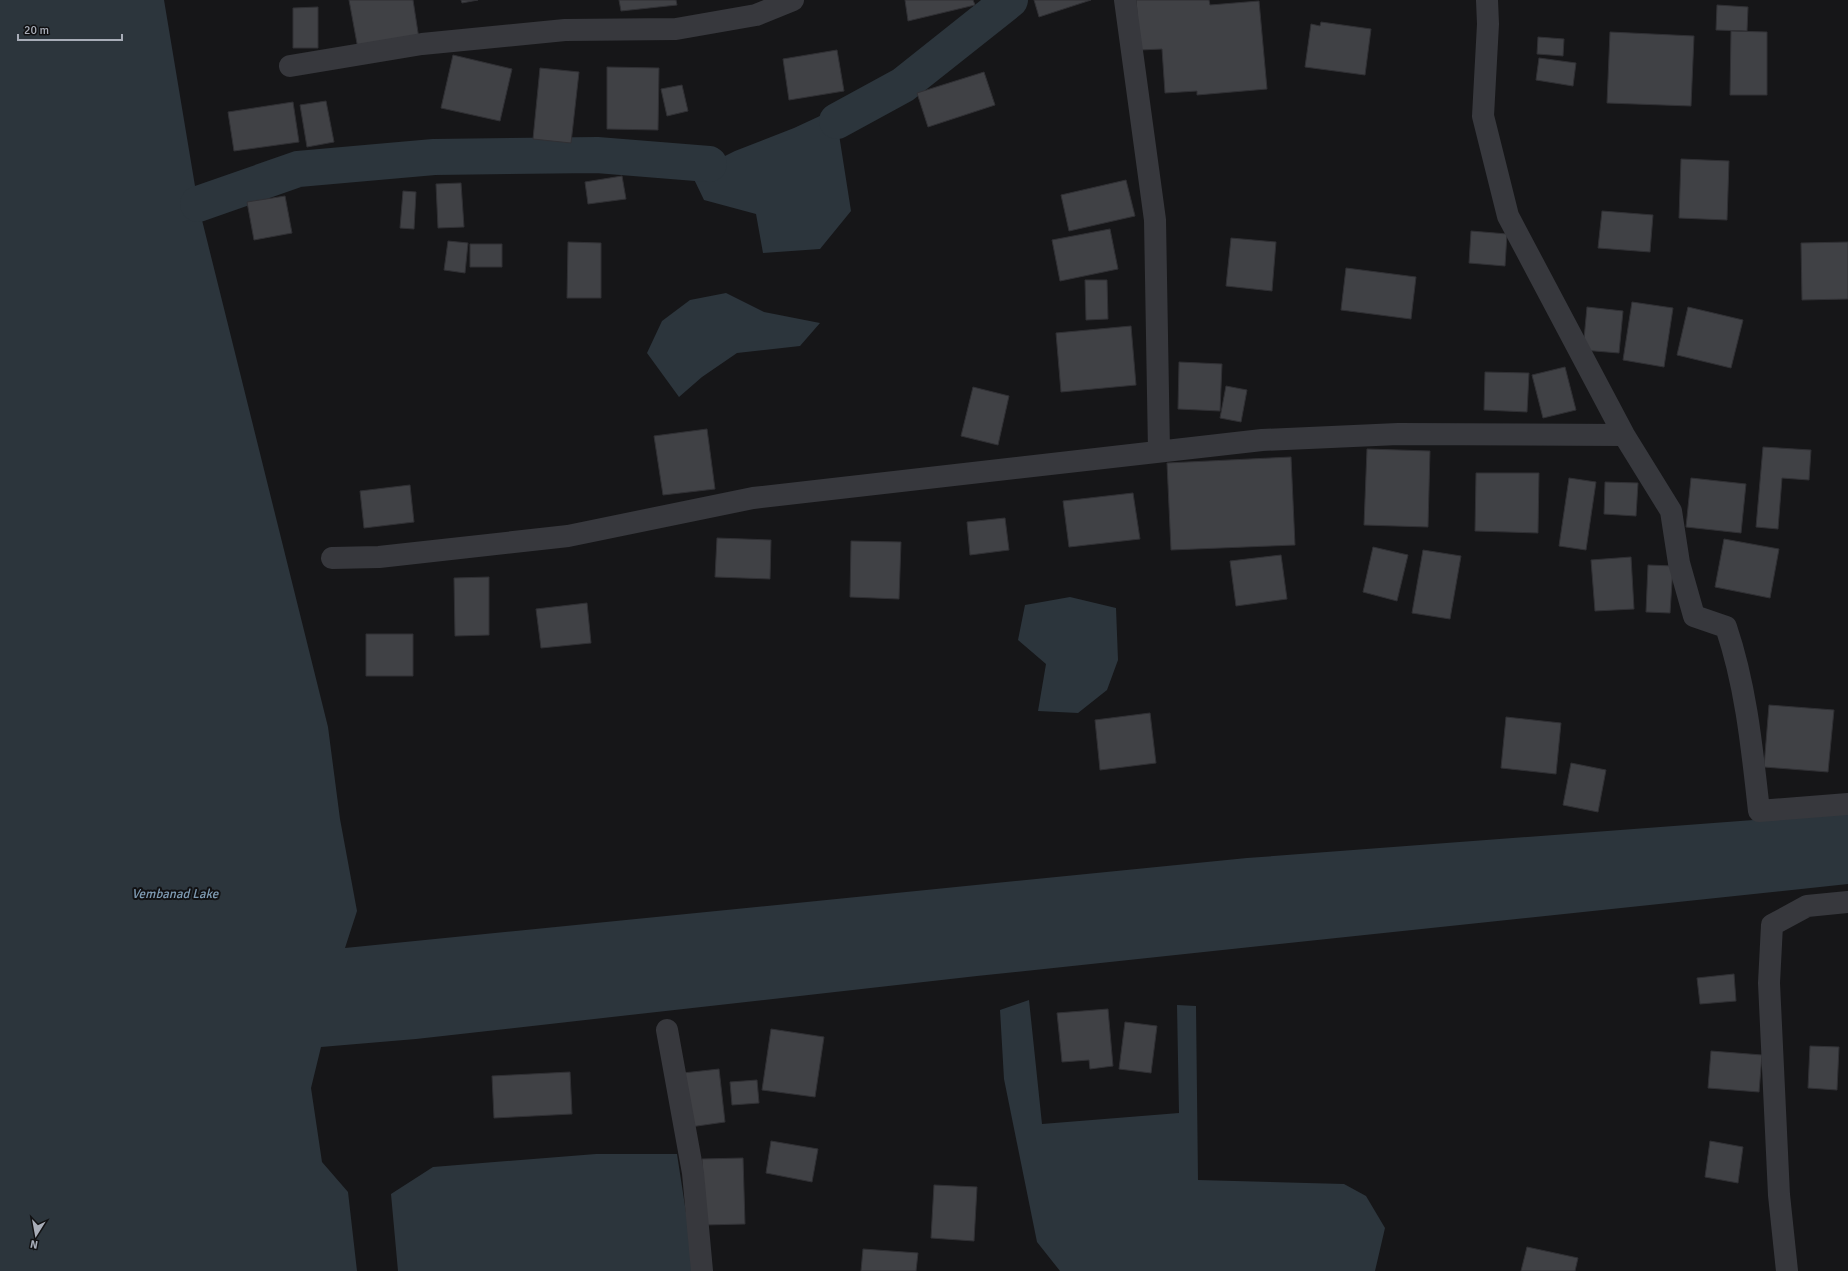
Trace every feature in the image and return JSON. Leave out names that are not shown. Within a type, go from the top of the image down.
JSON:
[{"type":"street","points":[[290,66],[429,43],[565,30],[676,29],[756,15],[793,0]]},
{"type":"street","points":[[1125,0],[1155,220],[1160,451]]},
{"type":"street","points":[[1487,0],[1488,24],[1483,116],[1508,216],[1624,435],[1671,511],[1679,563],[1694,616],[1726,626],[1737,658],[1750,732],[1759,811],[1848,804]]},
{"type":"street","points":[[332,558],[379,557],[568,536],[753,498],[1262,440],[1398,434],[1624,435]]},
{"type":"street","points":[[1787,1271],[1779,1195],[1769,983],[1772,925],[1807,906],[1848,902]]},
{"type":"street","points":[[667,1030],[693,1173],[702,1271]]},
{"type":"water","name":"Vembanad Lake","points":[[0,0],[164,0],[198,204],[328,727],[340,819],[357,911],[345,948],[1247,858],[1848,813],[1848,884],[977,976],[416,1039],[321,1047],[311,1088],[322,1162],[348,1192],[357,1271],[0,1271]]},
{"type":"water","points":[[835,109],[851,211],[820,249],[763,253],[756,214],[704,200],[691,173],[735,151],[794,128]]},
{"type":"water","points":[[726,293],[764,312],[820,323],[800,346],[737,353],[702,377],[679,397],[647,353],[662,321],[690,300]]},
{"type":"water","points":[[1070,597],[1116,608],[1118,660],[1107,690],[1078,713],[1038,711],[1046,664],[1018,640],[1025,605]]},
{"type":"water","points":[[1029,1000],[1042,1124],[1179,1113],[1177,1005],[1196,1006],[1198,1180],[1344,1184],[1366,1196],[1385,1228],[1375,1271],[1060,1271],[1037,1242],[1004,1079],[1000,1010]]},
{"type":"water","points":[[596,1154],[677,1154],[695,1271],[398,1271],[391,1194],[433,1167]]},
{"type":"building","points":[[349,0],[413,0],[419,39],[358,49]]},
{"type":"building","points":[[461,0],[478,0],[462,3]]},
{"type":"building","points":[[619,0],[676,0],[677,5],[621,11]]},
{"type":"building","points":[[905,0],[973,0],[975,5],[908,21]]},
{"type":"building","points":[[1034,0],[1091,0],[1039,17]]},
{"type":"building","points":[[1136,0],[1209,0],[1210,5],[1259,1],[1267,89],[1197,95],[1197,91],[1165,93],[1162,49],[1140,50]]},
{"type":"building","points":[[1717,5],[1748,7],[1747,31],[1716,30]]},
{"type":"building","points":[[318,7],[318,48],[293,48],[293,8]]},
{"type":"building","points":[[1321,22],[1371,29],[1365,75],[1305,67],[1311,24],[1320,26]]},
{"type":"building","points":[[1731,31],[1767,32],[1767,95],[1730,95]]},
{"type":"building","points":[[1610,32],[1694,36],[1691,106],[1607,103]]},
{"type":"building","points":[[1538,37],[1564,39],[1563,56],[1537,54]]},
{"type":"building","points":[[837,50],[844,91],[789,100],[783,59]]},
{"type":"building","points":[[453,55],[512,69],[500,121],[441,108]]},
{"type":"building","points":[[1539,58],[1576,63],[1573,86],[1536,80]]},
{"type":"building","points":[[607,67],[659,68],[658,130],[607,129]]},
{"type":"building","points":[[540,68],[579,72],[571,143],[533,139]]},
{"type":"building","points":[[984,72],[995,105],[928,127],[917,93]]},
{"type":"building","points":[[682,85],[688,111],[667,116],[661,89]]},
{"type":"building","points":[[326,101],[334,142],[307,147],[300,105]]},
{"type":"building","points":[[293,102],[299,142],[234,151],[228,112]]},
{"type":"building","points":[[1681,159],[1729,161],[1727,220],[1679,218]]},
{"type":"building","points":[[622,176],[626,199],[588,204],[585,182]]},
{"type":"building","points":[[1126,180],[1135,216],[1069,231],[1061,195]]},
{"type":"building","points":[[461,183],[464,227],[438,228],[436,184]]},
{"type":"building","points":[[403,191],[416,192],[414,229],[400,228]]},
{"type":"building","points":[[285,196],[292,233],[254,240],[247,202]]},
{"type":"building","points":[[1602,211],[1653,215],[1650,252],[1598,248]]},
{"type":"building","points":[[1110,229],[1118,269],[1060,281],[1052,240]]},
{"type":"building","points":[[1471,231],[1507,234],[1505,266],[1469,263]]},
{"type":"building","points":[[1231,238],[1276,242],[1272,291],[1226,286]]},
{"type":"building","points":[[448,241],[468,243],[465,273],[444,270]]},
{"type":"building","points":[[568,242],[601,243],[601,298],[567,298]]},
{"type":"building","points":[[1848,242],[1848,299],[1802,300],[1801,243]]},
{"type":"building","points":[[470,244],[502,244],[502,267],[470,267]]},
{"type":"building","points":[[1346,268],[1416,277],[1411,319],[1341,310]]},
{"type":"building","points":[[1085,280],[1107,280],[1108,319],[1086,320]]},
{"type":"building","points":[[1632,302],[1673,308],[1664,367],[1623,360]]},
{"type":"building","points":[[1587,307],[1623,311],[1619,353],[1583,350]]},
{"type":"building","points":[[1688,307],[1743,320],[1731,368],[1677,355]]},
{"type":"building","points":[[1131,326],[1136,385],[1061,392],[1056,333]]},
{"type":"building","points":[[1179,362],[1222,364],[1220,411],[1178,409]]},
{"type":"building","points":[[1565,367],[1576,410],[1543,418],[1532,375]]},
{"type":"building","points":[[1485,372],[1529,373],[1527,412],[1484,410]]},
{"type":"building","points":[[1226,386],[1247,390],[1241,422],[1220,418]]},
{"type":"building","points":[[973,387],[1009,396],[998,445],[961,436]]},
{"type":"building","points":[[707,429],[715,489],[663,495],[654,436]]},
{"type":"building","points":[[1763,447],[1811,450],[1809,480],[1782,478],[1778,529],[1756,527]]},
{"type":"building","points":[[1367,449],[1430,451],[1428,527],[1364,525]]},
{"type":"building","points":[[1291,457],[1295,545],[1171,550],[1167,463]]},
{"type":"building","points":[[1476,473],[1539,473],[1538,533],[1475,531]]},
{"type":"building","points":[[1569,478],[1596,482],[1586,550],[1559,546]]},
{"type":"building","points":[[1691,478],[1746,484],[1741,533],[1686,527]]},
{"type":"building","points":[[1605,482],[1638,483],[1636,516],[1604,514]]},
{"type":"building","points":[[410,485],[414,522],[364,528],[360,491]]},
{"type":"building","points":[[1133,493],[1140,539],[1069,547],[1063,501]]},
{"type":"building","points":[[1005,518],[1009,550],[970,555],[967,522]]},
{"type":"building","points":[[717,538],[771,540],[770,579],[715,577]]},
{"type":"building","points":[[1724,539],[1779,549],[1770,598],[1715,587]]},
{"type":"building","points":[[851,541],[901,542],[899,599],[850,597]]},
{"type":"building","points":[[1373,547],[1408,555],[1397,601],[1363,592]]},
{"type":"building","points":[[1423,550],[1461,556],[1450,619],[1412,613]]},
{"type":"building","points":[[1281,555],[1287,599],[1236,606],[1230,561]]},
{"type":"building","points":[[1631,557],[1634,609],[1595,611],[1591,560]]},
{"type":"building","points":[[1648,565],[1673,566],[1670,613],[1646,612]]},
{"type":"building","points":[[489,577],[489,635],[455,636],[454,578]]},
{"type":"building","points":[[587,603],[591,643],[541,648],[536,609]]},
{"type":"building","points":[[366,634],[413,634],[413,676],[366,676]]},
{"type":"building","points":[[1769,705],[1834,710],[1828,772],[1764,767]]},
{"type":"building","points":[[1150,713],[1156,763],[1100,770],[1095,720]]},
{"type":"building","points":[[1506,717],[1561,723],[1556,774],[1501,768]]},
{"type":"building","points":[[1571,763],[1606,770],[1598,812],[1563,805]]},
{"type":"building","points":[[1734,974],[1736,1001],[1700,1004],[1697,978]]},
{"type":"building","points":[[1108,1009],[1113,1066],[1090,1069],[1089,1060],[1062,1062],[1057,1013]]},
{"type":"building","points":[[1125,1022],[1157,1026],[1151,1073],[1119,1069]]},
{"type":"building","points":[[771,1029],[824,1037],[815,1097],[762,1090]]},
{"type":"building","points":[[1810,1046],[1839,1047],[1837,1090],[1808,1088]]},
{"type":"building","points":[[1711,1051],[1762,1055],[1759,1092],[1708,1088]]},
{"type":"building","points":[[719,1069],[725,1122],[690,1127],[683,1073]]},
{"type":"building","points":[[570,1072],[572,1114],[494,1118],[492,1076]]},
{"type":"building","points":[[757,1080],[759,1103],[732,1105],[730,1082]]},
{"type":"building","points":[[771,1141],[818,1149],[812,1182],[766,1173]]},
{"type":"building","points":[[1710,1141],[1743,1147],[1738,1183],[1705,1177]]},
{"type":"building","points":[[743,1158],[745,1224],[704,1225],[702,1159]]},
{"type":"building","points":[[934,1185],[977,1187],[974,1241],[931,1238]]},
{"type":"building","points":[[1527,1247],[1578,1258],[1575,1271],[1521,1271]]},
{"type":"building","points":[[863,1249],[918,1253],[916,1271],[861,1271]]},
{"type":"waterway","points":[[837,121],[903,85],[1010,0]]},
{"type":"waterway","points":[[198,204],[298,169],[434,157],[597,155],[709,164]]}]
